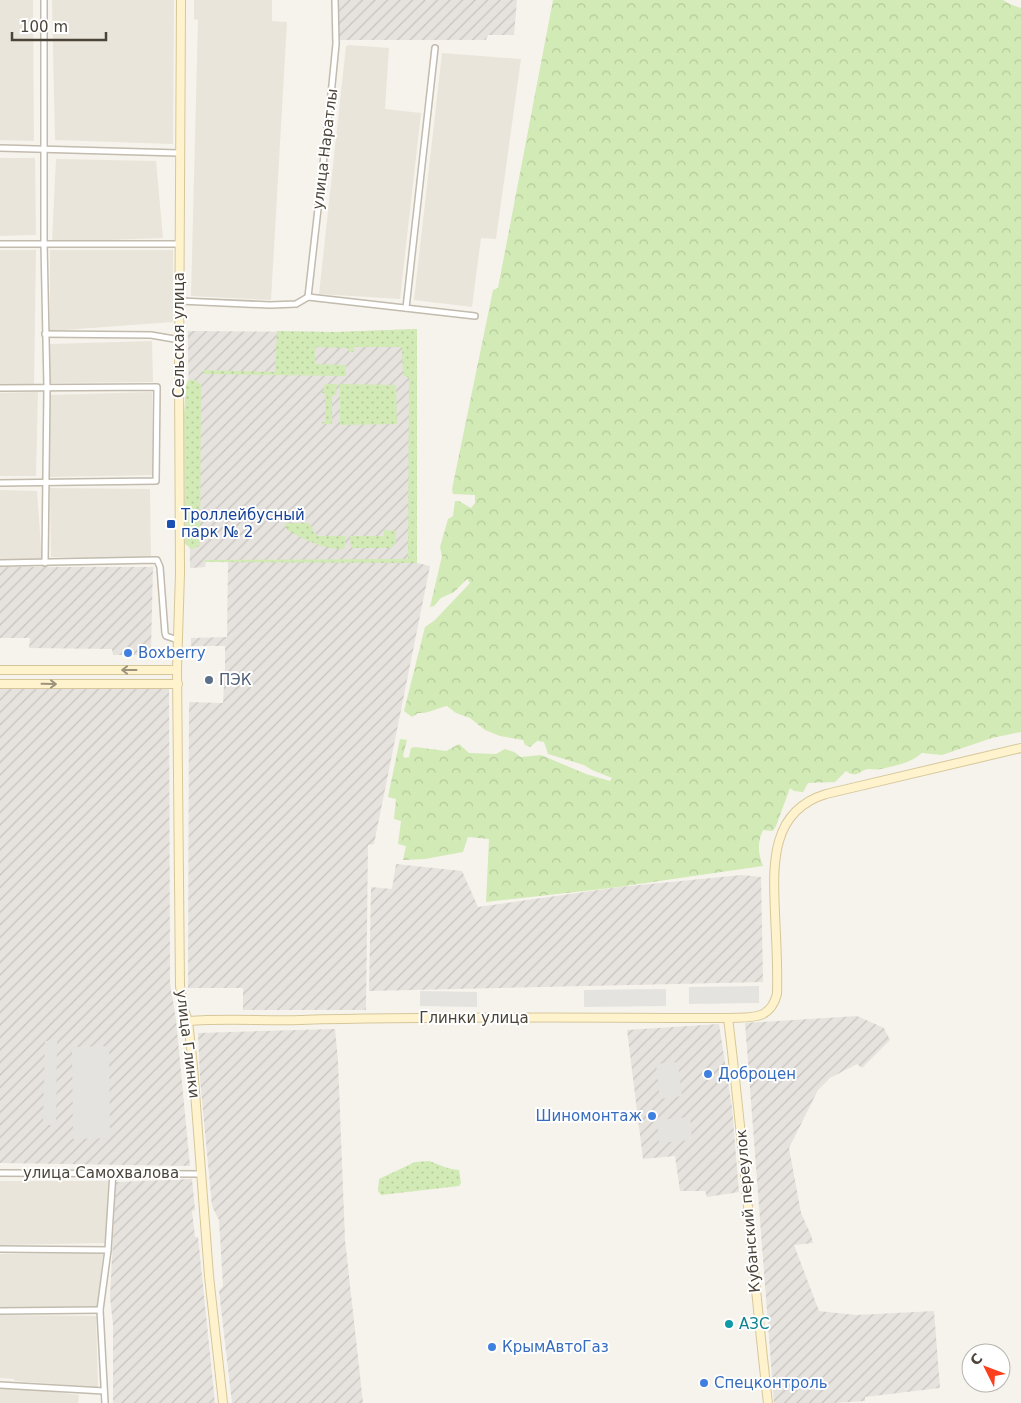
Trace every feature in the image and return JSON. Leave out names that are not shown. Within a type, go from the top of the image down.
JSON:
[{"type":"main road","name":"Сельская улица","points":[[177,670],[180,573],[180,0]]},
{"type":"main road","points":[[0,670],[177,670]]},
{"type":"main road","name":"улица Глинки","points":[[177,670],[180,986],[183,1007],[188,1022],[209,1276],[223,1403]]},
{"type":"main road","points":[[0,684],[178,684]]},
{"type":"main road","name":"Глинки улица","points":[[188,1022],[379,1018],[728,1018],[759,1016],[771,1009],[777,994],[774,859],[781,836],[794,812],[807,802],[826,794],[1021,748]]},
{"type":"main road","name":"Кубанский переулок","points":[[728,1018],[740,1115],[755,1290],[768,1403]]},
{"type":"street","points":[[44,0],[44,243],[47,387],[45,563]]},
{"type":"street","name":"улица Наратлы","points":[[308,297],[336,44],[334,0]]},
{"type":"street","points":[[406,308],[435,48]]},
{"type":"street","points":[[0,148],[179,153]]},
{"type":"street","points":[[0,244],[180,244]]},
{"type":"street","points":[[180,301],[270,305],[296,304],[308,297],[475,316]]},
{"type":"street","points":[[45,334],[151,335],[180,340]]},
{"type":"street","points":[[0,388],[157,387],[156,482],[0,483]]},
{"type":"street","points":[[0,563],[157,560],[160,567],[165,633],[166,636],[178,640]]},
{"type":"street","points":[[105,1403],[100,1310],[108,1250],[113,1172]]},
{"type":"street","name":"улица Самохвалова","points":[[0,1173],[113,1172],[201,1174]]},
{"type":"street","points":[[0,1250],[108,1250]]},
{"type":"street","points":[[0,1311],[100,1310]]},
{"type":"street","points":[[0,1385],[104,1391]]},
{"type":"shaded area","points":[[0,0],[33,0],[34,141],[0,140]]},
{"type":"shaded area","points":[[52,0],[174,0],[173,144],[55,140]]},
{"type":"shaded area","points":[[194,0],[272,0],[272,21],[287,22],[271,300],[191,296],[198,20],[194,19]]},
{"type":"shaded area","points":[[339,0],[517,0],[514,35],[488,35],[486,40],[339,40]]},
{"type":"shaded area","points":[[346,46],[389,48],[385,109],[421,113],[400,299],[319,294]]},
{"type":"shaded area","points":[[442,53],[521,59],[496,239],[481,238],[472,307],[414,300]]},
{"type":"shaded area","points":[[0,158],[35,158],[36,235],[0,236]]},
{"type":"shaded area","points":[[56,159],[156,161],[163,238],[52,242]]},
{"type":"shaded area","points":[[0,250],[36,250],[34,384],[0,385]]},
{"type":"shaded area","points":[[50,250],[173,250],[173,322],[50,331]]},
{"type":"shaded area","points":[[417,329],[417,563],[430,566],[374,844],[368,845],[366,1010],[243,1010],[243,988],[188,988],[189,702],[223,703],[225,667],[225,646],[191,646],[191,638],[227,637],[228,562],[206,562],[205,567],[190,568],[188,331],[337,332]]},
{"type":"shaded area","points":[[152,341],[153,382],[50,383],[50,344]]},
{"type":"shaded area","points":[[38,392],[36,476],[0,476],[0,393]]},
{"type":"shaded area","points":[[152,392],[153,475],[50,477],[49,395]]},
{"type":"shaded area","points":[[50,488],[150,489],[151,559],[51,557]]},
{"type":"shaded area","points":[[0,490],[37,491],[42,561],[0,562]]},
{"type":"shaded area","points":[[0,567],[153,567],[151,651],[146,655],[113,655],[112,649],[29,648],[30,638],[0,638]]},
{"type":"shaded area","points":[[0,686],[169,687],[170,983],[176,1020],[190,1166],[0,1163]]},
{"type":"shaded area","points":[[396,864],[462,871],[478,907],[620,887],[742,875],[761,877],[763,982],[369,991],[371,887],[392,889]]},
{"type":"shaded area","points":[[759,986],[759,1003],[689,1004],[689,987]]},
{"type":"shaded area","points":[[666,989],[666,1006],[584,1007],[584,990]]},
{"type":"shaded area","points":[[420,991],[477,992],[477,1007],[420,1006]]},
{"type":"shaded area","points":[[857,1016],[884,1028],[890,1040],[862,1068],[857,1064],[830,1078],[818,1090],[789,1148],[801,1213],[813,1243],[794,1245],[819,1311],[856,1315],[934,1311],[940,1388],[865,1397],[865,1401],[774,1403],[745,1023]]},
{"type":"shaded area","points":[[719,1024],[732,1107],[739,1192],[707,1197],[705,1191],[680,1191],[675,1156],[643,1159],[627,1030]]},
{"type":"shaded area","points":[[335,1029],[345,1240],[363,1403],[232,1403],[219,1291],[223,1286],[219,1220],[212,1206],[200,1079],[198,1033]]},
{"type":"shaded area","points":[[45,1041],[57,1041],[56,1125],[43,1125]]},
{"type":"shaded area","points":[[109,1046],[110,1138],[73,1139],[72,1047]]},
{"type":"shaded area","points":[[678,1062],[682,1096],[660,1099],[656,1064]]},
{"type":"shaded area","points":[[690,1117],[692,1140],[659,1143],[657,1120]]},
{"type":"shaded area","points":[[192,1179],[195,1210],[192,1211],[195,1237],[198,1237],[215,1403],[113,1403],[113,1325],[110,1297],[116,1182]]},
{"type":"shaded area","points":[[0,1181],[108,1181],[106,1243],[0,1245]]},
{"type":"shaded area","points":[[103,1253],[97,1309],[0,1308],[0,1254]]},
{"type":"shaded area","points":[[0,1315],[96,1316],[98,1387],[14,1381],[14,1379],[0,1378]]},
{"type":"shaded area","points":[[0,1387],[79,1395],[78,1403],[0,1403]]},
{"type":"green space","points":[[553,0],[1003,0],[1021,8],[1021,732],[992,738],[942,755],[922,753],[908,762],[886,768],[868,769],[856,774],[846,771],[835,782],[808,783],[803,792],[794,791],[790,788],[773,831],[763,830],[761,835],[759,848],[763,866],[611,888],[486,902],[489,839],[468,837],[463,852],[425,859],[403,860],[406,846],[398,844],[401,821],[394,819],[396,799],[388,797],[400,739],[407,740],[403,756],[405,758],[409,757],[411,748],[446,751],[459,744],[469,753],[496,754],[505,749],[521,757],[541,755],[586,774],[610,781],[612,778],[584,765],[548,754],[544,742],[537,741],[530,747],[525,745],[523,740],[500,736],[485,730],[470,718],[456,713],[447,706],[429,712],[418,713],[412,717],[404,711],[425,627],[435,620],[470,583],[467,579],[454,592],[441,598],[434,606],[430,607],[442,556],[440,547],[448,519],[453,516],[455,501],[459,501],[471,508],[475,503],[475,495],[453,494],[452,489],[493,290],[498,288]]},
{"type":"green space","points":[[417,329],[417,563],[206,562],[204,560],[408,559],[409,378],[403,375],[402,347],[354,347],[354,352],[349,352],[348,348],[315,347],[315,364],[346,365],[346,376],[203,374],[203,370],[275,372],[277,331],[337,332]]},
{"type":"green space","points":[[188,380],[196,380],[201,385],[200,546],[192,549],[185,544],[184,415]]},
{"type":"green space","points":[[325,384],[337,384],[336,395],[332,396],[332,424],[323,424],[322,422],[325,422],[325,394],[322,393]]},
{"type":"green space","points":[[340,384],[396,385],[397,424],[340,425]]},
{"type":"green space","points":[[285,523],[307,523],[311,525],[317,536],[345,536],[345,546],[343,549],[335,549],[314,543],[287,530]]},
{"type":"green space","points":[[384,530],[396,531],[396,542],[391,548],[351,548],[350,536],[384,536]]},
{"type":"green space","points":[[429,1161],[447,1168],[459,1170],[461,1183],[459,1186],[381,1195],[378,1191],[379,1179],[415,1162]]},
{"type":"place","name":"Троллейбусный парк № 2","points":[[171,524]]},
{"type":"place","name":"Boxberry","points":[[128,653]]},
{"type":"place","name":"ПЭК","points":[[209,680]]},
{"type":"place","name":"Доброцен","points":[[708,1074]]},
{"type":"place","name":"Шиномонтаж","points":[[652,1116]]},
{"type":"place","name":"АЗС","points":[[729,1324]]},
{"type":"place","name":"КрымАвтоГаз","points":[[492,1347]]},
{"type":"place","name":"Спецконтроль","points":[[704,1383]]}]
